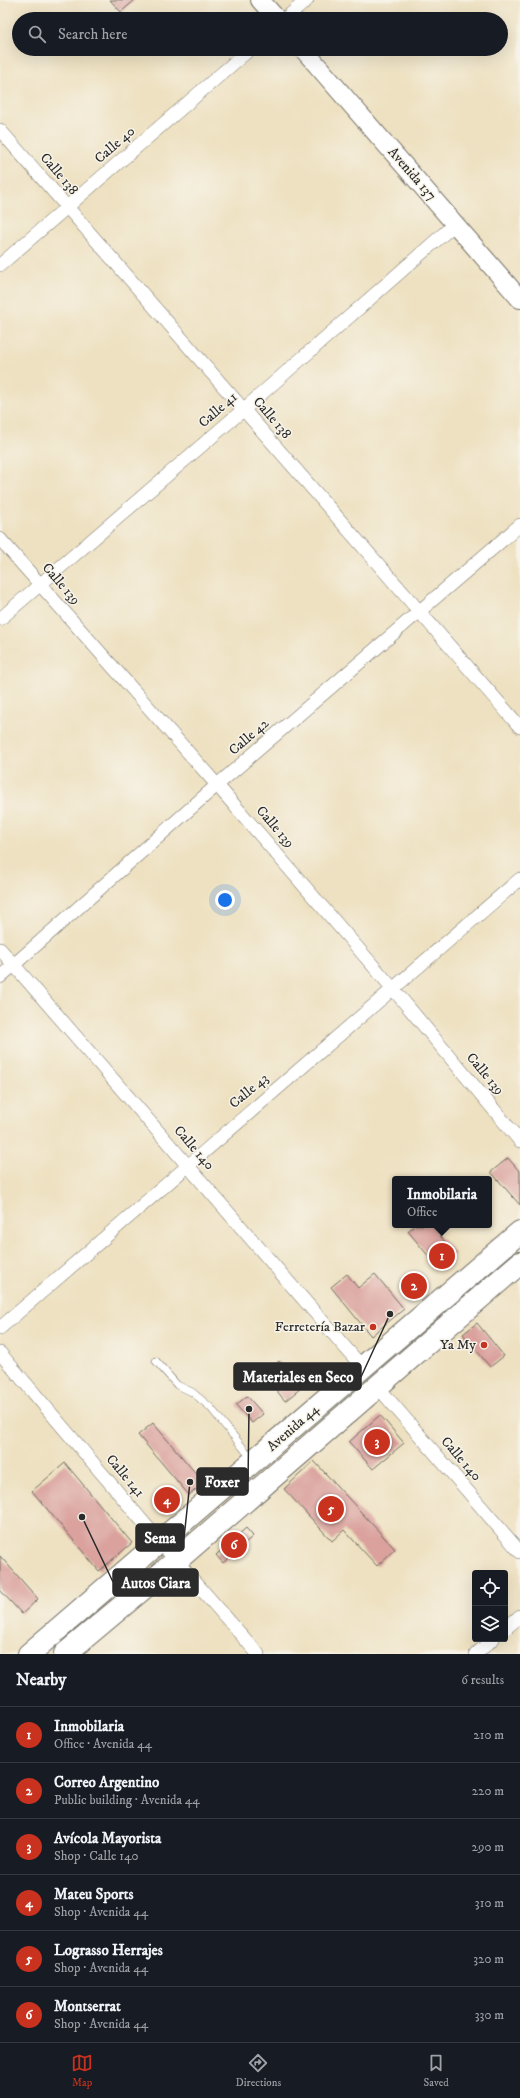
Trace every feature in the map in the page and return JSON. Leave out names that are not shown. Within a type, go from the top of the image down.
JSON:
[{"type":"highway","name":"Avenida 44","points":[[29,1654],[520,1232]]},
{"type":"highway","name":"Avenida 44","points":[[65,1654],[176,1561],[520,1263]]},
{"type":"street","points":[[260,0],[271,12]]},
{"type":"street","points":[[293,12],[307,0]]},
{"type":"street","name":"Calle 40","points":[[0,265],[68,208],[242,56]]},
{"type":"street","name":"Avenida 137","points":[[309,56],[456,223],[520,300]]},
{"type":"street","name":"Calle 138","points":[[0,130],[520,727]]},
{"type":"street","name":"Calle 41","points":[[0,619],[39,584],[244,410],[456,223]]},
{"type":"street","name":"Calle 42","points":[[0,977],[217,786],[520,525]]},
{"type":"street","name":"Calle 139","points":[[0,539],[394,990],[520,1142]]},
{"type":"street","name":"Calle 43","points":[[0,1328],[188,1165],[394,990],[520,879]]},
{"type":"street","name":"Calle 140","points":[[0,949],[363,1368]]},
{"type":"street","name":"Calle 141","points":[[0,1353],[176,1561],[258,1654]]},
{"type":"street","name":"Calle 140","points":[[378,1386],[520,1552]]},
{"type":"street","points":[[508,1626],[520,1616]]},
{"type":"street","points":[[476,1654],[490,1642]]},
{"type":"lane","points":[[156,1361],[177,1384],[192,1392],[210,1407],[254,1461]]},
{"type":"building","points":[[110,0],[135,0],[121,12]]},
{"type":"building","points":[[508,1158],[520,1172],[520,1205],[491,1172]]},
{"type":"building","points":[[412,1228],[433,1228],[455,1254],[438,1268],[408,1231]]},
{"type":"building","points":[[347,1274],[358,1288],[375,1274],[404,1309],[371,1336],[331,1287]]},
{"type":"building","name":"Ya My","points":[[477,1323],[504,1356],[490,1367],[463,1334]]},
{"type":"building","points":[[279,1361],[301,1388],[285,1401],[263,1374]]},
{"type":"building","points":[[247,1396],[263,1414],[252,1423],[236,1405]]},
{"type":"building","points":[[380,1415],[404,1443],[373,1469],[349,1442]]},
{"type":"building","points":[[153,1423],[204,1483],[189,1495],[138,1435]]},
{"type":"building","points":[[314,1461],[395,1549],[377,1566],[344,1530],[332,1541],[284,1489]]},
{"type":"building","points":[[65,1463],[132,1543],[99,1571],[32,1491]]},
{"type":"building","points":[[246,1528],[253,1536],[223,1563],[216,1555]]},
{"type":"building","points":[[0,1556],[38,1599],[22,1614],[0,1590]]},
{"type":"place","name":"Inmobilaria","points":[[442,1256]]},
{"type":"place","name":"Correo Argentino","points":[[414,1286]]},
{"type":"place","name":"Materiales en Seco","points":[[390,1314]]},
{"type":"place","name":"Ferretería Bazar","points":[[373,1327]]},
{"type":"place","name":"Ya My","points":[[484,1345]]},
{"type":"place","name":"Foxer","points":[[249,1409]]},
{"type":"place","name":"Avícola Mayorista","points":[[377,1442]]},
{"type":"place","name":"Sema","points":[[190,1482]]},
{"type":"place","name":"Mateu Sports","points":[[167,1500]]},
{"type":"place","name":"Lograsso Herrajes","points":[[331,1509]]},
{"type":"place","name":"Autos Ciara","points":[[82,1517]]},
{"type":"place","name":"Montserrat","points":[[234,1545]]}]
